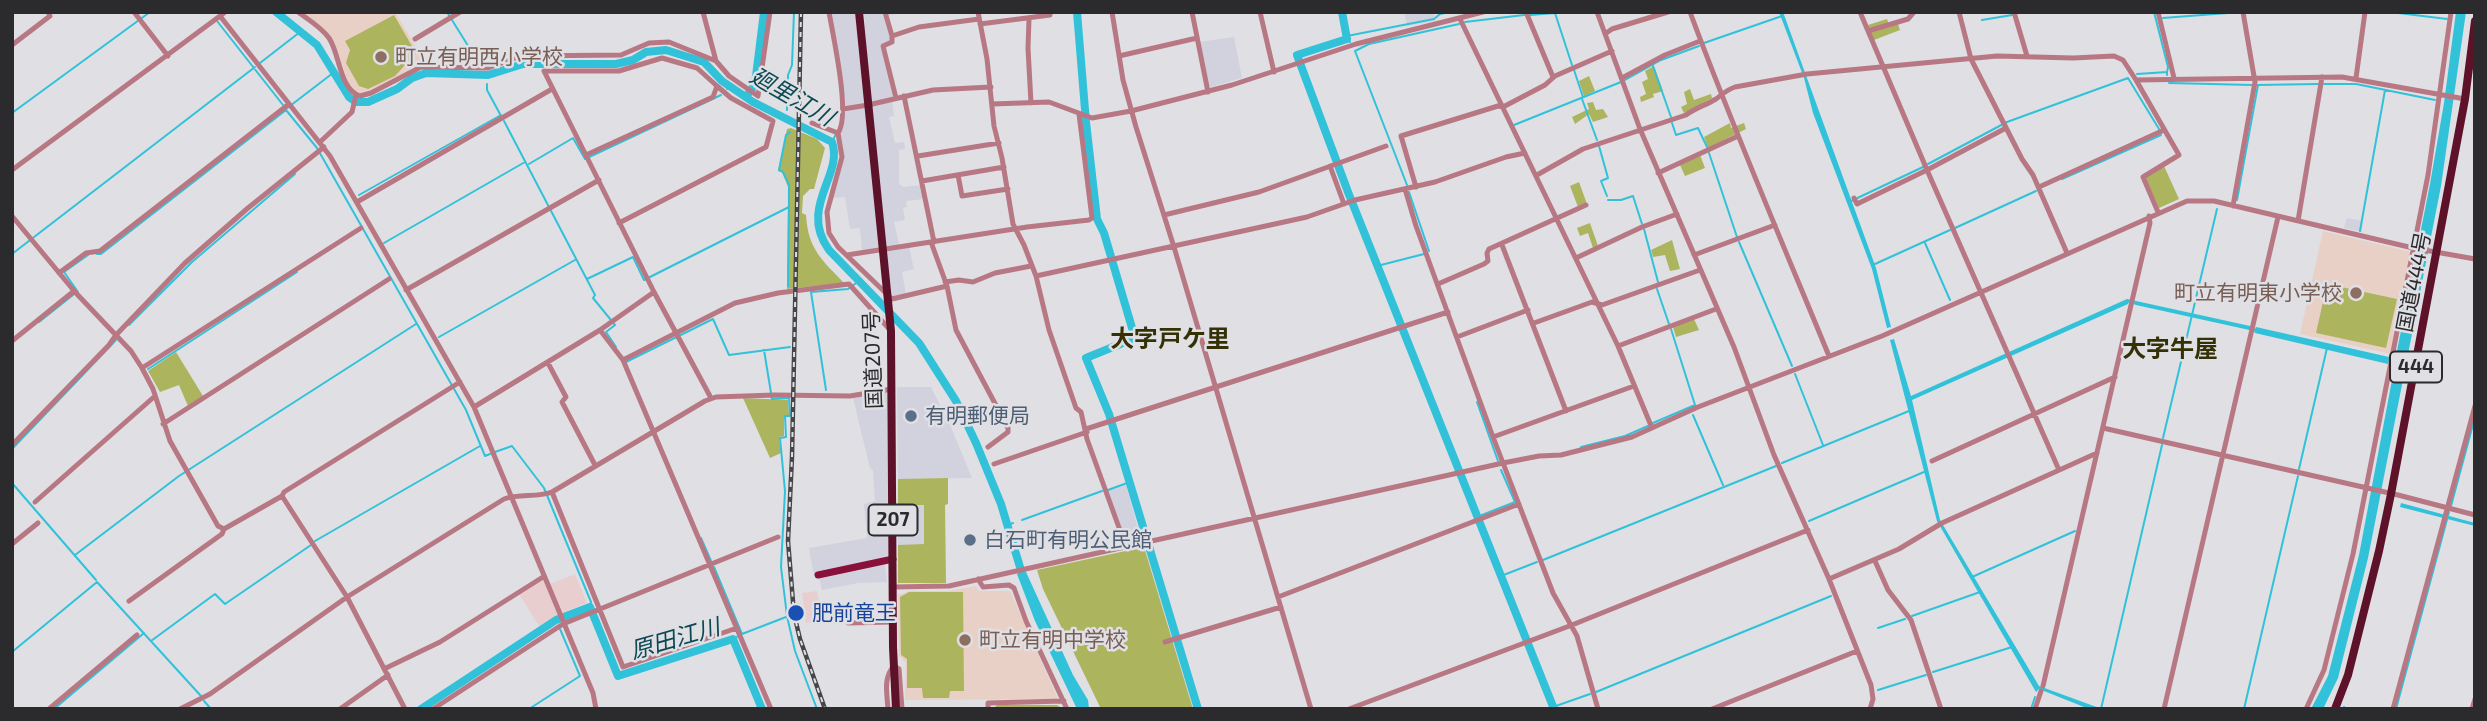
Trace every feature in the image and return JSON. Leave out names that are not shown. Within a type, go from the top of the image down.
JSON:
[{"type":"highway","name":"国道207号","points":[[859,12],[891,331],[896,709]]},
{"type":"highway","name":"国道444号","points":[[2335,709],[2348,675],[2379,551],[2474,42],[2475,21]]},
{"type":"main road","points":[[818,575],[893,559]]},
{"type":"street","points":[[12,45],[50,16],[48,12]]},
{"type":"street","points":[[298,12],[324,32],[331,41],[346,84],[356,95]]},
{"type":"street","points":[[415,38],[460,12]]},
{"type":"street","points":[[703,12],[716,61]]},
{"type":"street","points":[[356,95],[371,93],[421,67],[479,68],[496,66],[521,56],[621,55],[649,43],[660,42],[686,48],[716,61],[740,84],[758,96],[771,12]]},
{"type":"street","points":[[829,12],[843,108],[842,128],[837,132]]},
{"type":"street","points":[[885,12],[892,42],[883,46],[896,98]]},
{"type":"street","points":[[892,36],[919,27],[979,18],[1029,19],[1050,15],[1050,12]]},
{"type":"street","points":[[1112,12],[1122,80],[1311,709]]},
{"type":"street","points":[[1192,12],[1208,92]]},
{"type":"street","points":[[1260,12],[1274,72]]},
{"type":"street","points":[[992,104],[1055,103],[1092,118],[1131,111],[1208,92],[1356,44],[1482,12]]},
{"type":"street","points":[[1526,12],[1553,77]]},
{"type":"street","points":[[1597,12],[1640,129],[1871,685],[1873,699],[1870,709]]},
{"type":"street","points":[[1605,34],[1612,29],[1668,12]]},
{"type":"street","points":[[1690,12],[1720,95],[1829,356]]},
{"type":"street","points":[[1860,12],[1925,167],[2059,470]]},
{"type":"street","points":[[1868,31],[1908,19],[1914,12]]},
{"type":"street","points":[[1959,12],[1971,60],[2039,187],[2067,253]]},
{"type":"street","points":[[2014,12],[2027,56]]},
{"type":"street","points":[[2158,12],[2174,78]]},
{"type":"street","points":[[2233,206],[2254,83],[2243,12]]},
{"type":"street","points":[[2356,78],[2365,12]]},
{"type":"street","points":[[2306,709],[2324,670],[2368,489],[2428,175],[2451,12]]},
{"type":"street","points":[[135,13],[168,55]]},
{"type":"street","points":[[12,170],[219,17],[258,64],[357,202],[406,290],[454,386],[474,407],[559,612],[560,626],[593,693],[596,709]]},
{"type":"street","points":[[979,18],[1015,230],[1036,276],[1049,330],[1076,408],[1081,412],[1126,547]]},
{"type":"street","points":[[1029,19],[1031,103]]},
{"type":"street","points":[[1460,19],[1618,345],[1652,428]]},
{"type":"street","points":[[1119,56],[1197,38]]},
{"type":"street","points":[[1622,78],[1665,55],[1700,41]]},
{"type":"street","points":[[1416,187],[1401,136],[1498,106],[1503,107],[1545,85],[1553,77],[1612,51]]},
{"type":"street","points":[[1537,175],[1583,149],[1686,115],[1735,87],[1803,74],[1882,66],[2027,56],[2073,58],[2114,55],[2123,60],[2179,155],[2143,177],[2158,212]]},
{"type":"street","points":[[619,223],[766,147],[773,121],[731,98],[697,68],[675,60],[662,58],[619,71],[544,71],[619,223],[648,278],[654,292],[711,398]]},
{"type":"street","points":[[2136,80],[2174,78],[2254,83],[2322,82],[2356,78],[2440,98],[2462,98]]},
{"type":"street","points":[[2298,221],[2322,82]]},
{"type":"street","points":[[731,98],[740,84]]},
{"type":"street","points":[[587,157],[713,97],[717,86]]},
{"type":"street","points":[[843,108],[869,105],[933,90],[990,87]]},
{"type":"street","points":[[357,202],[552,89]]},
{"type":"street","points":[[12,445],[185,263],[320,148],[354,108],[356,95]]},
{"type":"street","points":[[904,96],[918,156],[932,242],[946,284],[956,330],[1008,428],[1008,432],[988,447]]},
{"type":"street","points":[[59,273],[86,253],[100,251],[288,106]]},
{"type":"street","points":[[847,255],[1091,218],[1083,116]]},
{"type":"street","points":[[812,123],[837,132],[841,141],[842,157],[827,212],[826,223],[831,238],[888,296],[894,299],[959,280],[972,282],[1031,266]]},
{"type":"street","points":[[1854,200],[1857,204],[2004,125]]},
{"type":"street","points":[[2039,187],[2164,130]]},
{"type":"street","points":[[1658,173],[1737,137]]},
{"type":"street","points":[[918,156],[999,143]]},
{"type":"street","points":[[1164,215],[1259,192],[1386,146]]},
{"type":"street","points":[[1036,276],[1307,217],[1355,200],[1416,187],[1525,153]]},
{"type":"street","points":[[1334,164],[1345,203]]},
{"type":"street","points":[[922,181],[1004,167]]},
{"type":"street","points":[[958,175],[962,196],[1007,189]]},
{"type":"street","points":[[406,290],[599,180]]},
{"type":"street","points":[[1405,189],[1493,437],[1553,593],[1572,625],[1598,709]]},
{"type":"street","points":[[893,587],[949,586],[1503,463],[1574,453],[1611,444],[1882,336],[2187,201],[2199,200],[2233,206],[2475,260]]},
{"type":"street","points":[[1438,284],[1484,264],[1488,261],[1489,249],[1586,205]]},
{"type":"street","points":[[1576,258],[1677,214]]},
{"type":"street","points":[[12,216],[142,368],[155,396],[163,424],[187,471],[218,526],[225,529]]},
{"type":"street","points":[[2035,709],[2042,689],[2115,377],[2150,223],[2149,216]]},
{"type":"street","points":[[2164,709],[2278,216]]},
{"type":"street","points":[[1694,255],[1775,225]]},
{"type":"street","points":[[142,368],[360,228]]},
{"type":"street","points":[[1502,244],[1566,411]]},
{"type":"street","points":[[1534,323],[1592,302],[1602,305],[1700,270]]},
{"type":"street","points":[[163,424],[389,279]]},
{"type":"street","points":[[624,360],[677,336],[739,302],[818,286],[851,287],[891,331]]},
{"type":"street","points":[[12,341],[75,292]]},
{"type":"street","points":[[474,407],[600,330],[654,292]]},
{"type":"street","points":[[1618,345],[1716,309]]},
{"type":"street","points":[[1457,337],[1528,310]]},
{"type":"street","points":[[994,464],[1111,421],[1448,312]]},
{"type":"street","points":[[600,330],[624,360],[771,709]]},
{"type":"street","points":[[548,363],[566,397],[562,402],[595,465]]},
{"type":"street","points":[[1932,461],[2115,377]]},
{"type":"street","points":[[129,601],[225,529],[282,496],[284,492],[454,386]]},
{"type":"street","points":[[1493,437],[1634,386]]},
{"type":"street","points":[[180,709],[202,697],[347,597],[510,497],[548,493],[711,398],[793,394],[850,396],[892,389]]},
{"type":"street","points":[[35,502],[155,396]]},
{"type":"street","points":[[2393,709],[2475,406]]},
{"type":"street","points":[[2103,428],[2388,493],[2446,514],[2475,515]]},
{"type":"street","points":[[1829,579],[1875,561],[1940,524],[2097,453]]},
{"type":"street","points":[[548,493],[623,667],[739,633]]},
{"type":"street","points":[[282,496],[347,597],[404,709]]},
{"type":"street","points":[[1278,597],[1519,504]]},
{"type":"street","points":[[12,544],[38,523]]},
{"type":"street","points":[[1349,709],[1572,625],[1808,530]]},
{"type":"street","points":[[433,709],[560,626],[778,537]]},
{"type":"street","points":[[1875,561],[1888,590],[1914,628],[1941,709]]},
{"type":"street","points":[[384,668],[440,642],[543,577]]},
{"type":"street","points":[[978,579],[983,587],[1009,584],[1014,588],[1026,621],[1068,709]]},
{"type":"street","points":[[1165,642],[1281,607]]},
{"type":"street","points":[[848,622],[893,622]]},
{"type":"street","points":[[49,709],[137,635]]},
{"type":"street","points":[[1712,709],[1857,651]]},
{"type":"street","points":[[888,709],[886,680],[888,672],[894,666],[899,668],[902,709]]},
{"type":"street","points":[[340,709],[388,675]]},
{"type":"street","points":[[2472,709],[2475,699]]},
{"type":"street","points":[[988,709],[988,703],[1064,701]]},
{"type":"shaded area","name":"町立有明西小学校","points":[[302,12],[395,12],[426,64],[414,67],[391,82],[363,94],[354,91],[326,31]]},
{"type":"shaded area","points":[[828,12],[855,12],[879,250],[862,251],[860,228],[850,229],[845,197],[832,198],[844,157],[839,132],[840,87]]},
{"type":"shaded area","points":[[864,12],[905,12],[885,16],[891,42],[883,45],[895,97],[892,98],[894,116],[889,117],[895,143],[904,142],[905,149],[899,150],[899,184],[903,187],[921,185],[924,199],[906,201],[907,207],[903,208],[905,220],[894,222],[900,248],[909,247],[914,269],[902,272],[906,295],[892,298],[867,69]]},
{"type":"shaded area","points":[[1404,12],[1433,12],[1435,21],[1407,26]]},
{"type":"shaded area","points":[[1234,37],[1242,78],[1208,88],[1199,42]]},
{"type":"shaded area","points":[[2347,218],[2363,221],[2362,232],[2344,228]]},
{"type":"shaded area","name":"町立有明東小学校","points":[[2323,231],[2411,252],[2391,354],[2300,334]]},
{"type":"shaded area","points":[[897,387],[931,387],[972,478],[898,479]]},
{"type":"shaded area","points":[[889,391],[889,554],[886,557],[813,572],[809,548],[867,538],[864,504],[875,501],[873,470],[870,468],[853,398]]},
{"type":"shaded area","points":[[1126,485],[1141,540],[1127,543],[1108,491]]},
{"type":"shaded area","points":[[924,504],[924,545],[898,545],[898,505]]},
{"type":"shaded area","points":[[885,564],[887,582],[858,583],[822,590],[819,577]]},
{"type":"shaded area","points":[[575,574],[587,603],[557,615],[539,626],[519,594],[546,576],[550,584]]},
{"type":"shaded area","name":"町立有明中学校","points":[[976,586],[979,591],[1010,591],[1058,699],[905,700],[906,662],[899,656],[898,595],[910,591],[949,591]]},
{"type":"shaded area","points":[[817,591],[823,621],[806,623],[802,593]]},
{"type":"green space","points":[[394,15],[416,53],[395,76],[368,89],[359,86],[346,63],[350,50],[345,41]]},
{"type":"green space","points":[[1887,19],[1889,25],[1898,24],[1900,30],[1874,40],[1868,25]]},
{"type":"green space","points":[[1654,66],[1663,91],[1641,102],[1640,97],[1646,94],[1642,82],[1648,79],[1645,71]]},
{"type":"green space","points":[[1589,76],[1595,91],[1584,96],[1579,81]]},
{"type":"green space","points":[[1690,89],[1694,100],[1711,94],[1712,98],[1684,113],[1681,107],[1687,104],[1684,92]]},
{"type":"green space","points":[[1593,102],[1596,110],[1603,109],[1608,117],[1593,122],[1589,114],[1575,124],[1572,117],[1589,109],[1587,103]]},
{"type":"green space","points":[[1730,123],[1731,128],[1744,123],[1746,129],[1708,148],[1704,137]]},
{"type":"green space","points":[[791,128],[817,139],[825,148],[814,189],[810,189],[803,196],[802,213],[806,215],[813,245],[844,283],[787,289],[788,187],[782,172],[778,171],[787,129]]},
{"type":"green space","points":[[1700,155],[1705,168],[1685,176],[1680,165]]},
{"type":"green space","points":[[2164,166],[2179,199],[2159,208],[2145,177]]},
{"type":"green space","points":[[1579,182],[1587,204],[1578,207],[1570,186]]},
{"type":"green space","points":[[1590,223],[1598,246],[1593,248],[1588,233],[1580,236],[1577,228]]},
{"type":"green space","points":[[1672,240],[1680,269],[1670,271],[1665,255],[1653,257],[1651,250]]},
{"type":"green space","points":[[2327,284],[2397,299],[2386,348],[2316,333]]},
{"type":"green space","points":[[1694,319],[1699,330],[1676,337],[1673,327]]},
{"type":"green space","points":[[176,352],[203,396],[188,406],[179,385],[160,392],[148,371]]},
{"type":"green space","points":[[743,398],[788,400],[789,415],[784,416],[784,436],[779,437],[781,453],[770,458]]},
{"type":"green space","points":[[948,478],[948,504],[945,505],[946,583],[898,583],[898,545],[924,544],[924,505],[898,505],[898,479]]},
{"type":"green space","points":[[1144,547],[1193,709],[1101,709],[1043,589],[1037,570]]},
{"type":"green space","points":[[909,592],[963,592],[964,691],[950,691],[949,698],[923,698],[922,688],[907,688],[907,659],[901,655],[900,597]]},
{"type":"green space","points":[[997,705],[1057,705],[1063,709],[993,709]]},
{"type":"water","points":[[1779,12],[1783,12],[1876,268],[1891,327],[1887,328],[1872,269],[1813,113],[1804,78]]},
{"type":"water","points":[[2456,12],[2466,12],[2441,186],[2368,558],[2338,678],[2323,709],[2311,709],[2328,676],[2359,555],[2395,364],[2129,302],[1912,400],[1940,520],[2039,686],[2102,709],[2089,709],[2039,689],[2036,692],[1937,521],[1890,340],[1894,339],[1911,396],[2127,299],[2389,357],[2395,361],[2430,184]]},
{"type":"water","points":[[2401,503],[2475,523],[2475,526],[2400,507]]},
{"type":"water","points":[[1026,572],[1073,675],[1088,700],[1089,709],[1077,709],[1035,621],[1017,574]]},
{"type":"waterway","points":[[12,113],[150,12]]},
{"type":"waterway","name":"廻里江川","points":[[276,12],[317,45],[349,97],[356,102],[368,102],[426,73],[488,75],[523,64],[616,64],[633,60],[646,52],[666,50],[704,62],[722,81],[753,102],[832,142],[832,167],[819,206],[821,234],[829,250],[919,343],[956,401],[1001,504],[1023,577]]},
{"type":"waterway","points":[[447,12],[480,65]]},
{"type":"waterway","points":[[746,97],[755,84],[764,12]]},
{"type":"waterway","points":[[787,110],[794,12]]},
{"type":"waterway","points":[[1077,12],[1097,219],[1104,233],[1135,338],[1086,358],[1109,414],[1198,709]]},
{"type":"waterway","points":[[1342,12],[1347,39],[1297,55],[1348,192],[1554,709]]},
{"type":"waterway","points":[[1347,36],[1434,19],[1449,12]]},
{"type":"waterway","points":[[2154,12],[2167,72]]},
{"type":"waterway","points":[[2163,18],[2241,12]]},
{"type":"waterway","points":[[2390,12],[2447,19]]},
{"type":"waterway","points":[[1530,15],[1555,13],[1572,65]]},
{"type":"waterway","points":[[1465,22],[1524,15]]},
{"type":"waterway","points":[[1982,20],[2012,15]]},
{"type":"waterway","points":[[1704,43],[1782,16]]},
{"type":"waterway","points":[[217,21],[283,105]]},
{"type":"waterway","points":[[1407,185],[1355,51],[1369,44],[1459,24]]},
{"type":"waterway","points":[[260,63],[300,32]]},
{"type":"waterway","points":[[1347,39],[1350,42]]},
{"type":"waterway","points":[[1625,80],[1661,60],[1699,46]]},
{"type":"waterway","points":[[1653,66],[1671,117]]},
{"type":"waterway","points":[[12,254],[255,67]]},
{"type":"waterway","points":[[1574,70],[1583,97]]},
{"type":"waterway","points":[[2137,74],[2167,72],[2167,75]]},
{"type":"waterway","points":[[286,109],[333,73]]},
{"type":"waterway","points":[[1928,164],[2007,122],[2128,78],[2159,129]]},
{"type":"waterway","points":[[1514,125],[1621,82]]},
{"type":"waterway","points":[[2169,83],[2252,85]]},
{"type":"waterway","points":[[487,84],[487,90],[500,114]]},
{"type":"waterway","points":[[2257,85],[2318,84]]},
{"type":"waterway","points":[[2324,84],[2356,84],[2435,100]]},
{"type":"waterway","points":[[2237,200],[2258,85]]},
{"type":"waterway","points":[[2360,231],[2385,90]]},
{"type":"waterway","points":[[529,164],[573,138],[585,159],[721,95]]},
{"type":"waterway","points":[[1582,99],[1597,140]]},
{"type":"waterway","points":[[97,254],[101,254],[286,110],[317,148],[466,410],[485,456],[490,454]]},
{"type":"waterway","points":[[359,195],[501,115]]},
{"type":"waterway","points":[[504,121],[595,295],[593,298],[615,325],[606,332],[616,347]]},
{"type":"waterway","points":[[1672,123],[1676,135],[1698,128],[1707,147]]},
{"type":"waterway","points":[[587,279],[633,257],[644,280],[789,207],[789,185],[783,172],[779,170],[786,135],[790,132]]},
{"type":"waterway","points":[[832,142],[836,134]]},
{"type":"waterway","points":[[2062,179],[2161,135]]},
{"type":"waterway","points":[[1599,146],[1608,178],[1601,181],[1607,196]]},
{"type":"waterway","points":[[1709,153],[1737,237]]},
{"type":"waterway","points":[[384,243],[525,162]]},
{"type":"waterway","points":[[1849,202],[1923,167]]},
{"type":"waterway","points":[[129,325],[192,262],[295,174]]},
{"type":"waterway","points":[[1955,228],[2036,191]]},
{"type":"waterway","points":[[1409,192],[1429,251]]},
{"type":"waterway","points":[[1608,200],[1633,196],[1642,224]]},
{"type":"waterway","points":[[788,286],[789,207]]},
{"type":"waterway","points":[[2163,438],[2217,209]]},
{"type":"waterway","points":[[1644,229],[1658,282]]},
{"type":"waterway","points":[[1875,264],[1950,230]]},
{"type":"waterway","points":[[1739,242],[1792,366]]},
{"type":"waterway","points":[[1925,243],[1950,300]]},
{"type":"waterway","points":[[1377,266],[1424,254]]},
{"type":"waterway","points":[[78,292],[64,272],[88,255]]},
{"type":"waterway","points":[[439,337],[575,260]]},
{"type":"waterway","points":[[148,369],[297,272]]},
{"type":"waterway","points":[[826,390],[811,292],[848,289],[859,281]]},
{"type":"waterway","points":[[1657,289],[1669,324]]},
{"type":"waterway","points":[[39,322],[73,295]]},
{"type":"waterway","points":[[626,362],[713,319],[729,355],[790,347]]},
{"type":"waterway","points":[[75,555],[179,476],[416,324]]},
{"type":"waterway","points":[[1653,423],[1695,405],[1671,329]]},
{"type":"waterway","points":[[12,449],[116,340]]},
{"type":"waterway","points":[[2299,469],[2327,348]]},
{"type":"waterway","points":[[764,350],[772,399],[789,398],[790,416],[785,416],[786,437],[780,438],[785,491],[781,567],[787,616],[795,651],[817,709]]},
{"type":"waterway","points":[[1795,374],[1823,445]]},
{"type":"waterway","points":[[1477,402],[1498,461]]},
{"type":"waterway","points":[[1782,463],[1909,411]]},
{"type":"waterway","points":[[1693,415],[1723,485]]},
{"type":"waterway","points":[[2451,506],[2475,417]]},
{"type":"waterway","points":[[1581,447],[1625,436],[1648,426]]},
{"type":"waterway","points":[[2101,709],[2162,445]]},
{"type":"waterway","points":[[315,541],[480,446]]},
{"type":"waterway","points":[[495,452],[512,446],[544,488],[591,602],[590,607]]},
{"type":"waterway","points":[[1543,560],[1776,466]]},
{"type":"waterway","points":[[1477,517],[1515,502],[1501,470]]},
{"type":"waterway","points":[[1809,521],[1924,472]]},
{"type":"waterway","points":[[2244,709],[2298,476]]},
{"type":"waterway","points":[[1108,490],[1130,482]]},
{"type":"waterway","points":[[12,483],[96,580]]},
{"type":"waterway","points":[[1022,520],[1102,491]]},
{"type":"waterway","points":[[2396,709],[2449,512]]},
{"type":"waterway","name":"廻里江川","points":[[1008,525],[1013,523]]},
{"type":"waterway","points":[[1972,577],[2075,531]]},
{"type":"waterway","points":[[701,538],[711,561]]},
{"type":"waterway","points":[[151,641],[215,594],[225,604],[311,545]]},
{"type":"waterway","points":[[1501,576],[1537,562]]},
{"type":"waterway","points":[[714,567],[742,634],[733,639]]},
{"type":"waterway","points":[[12,652],[97,582],[201,696]]},
{"type":"waterway","points":[[1912,616],[1980,592]]},
{"type":"waterway","points":[[1596,692],[1831,596]]},
{"type":"waterway","name":"原田江川","points":[[421,709],[556,620],[590,607],[618,676],[733,639],[762,709]]},
{"type":"waterway","points":[[742,634],[786,617]]},
{"type":"waterway","points":[[1878,628],[1905,619]]},
{"type":"waterway","points":[[529,709],[580,676],[560,629]]},
{"type":"waterway","points":[[54,709],[144,633]]},
{"type":"waterway","points":[[1933,672],[2012,647]]},
{"type":"waterway","points":[[1878,690],[1926,675]]},
{"type":"waterway","points":[[1553,707],[1590,694]]},
{"type":"waterway","points":[[2031,709],[2035,697]]},
{"type":"waterway","points":[[204,701],[211,709]]},
{"type":"railway","points":[[801,12],[788,541],[794,614],[825,709]]},
{"type":"place","name":"町立有明西小学校","points":[[381,57]]},
{"type":"place","name":"町立有明東小学校","points":[[2356,293]]},
{"type":"place","name":"有明郵便局","points":[[911,416]]},
{"type":"place","name":"白石町有明公民館","points":[[970,540]]},
{"type":"place","name":"肥前竜王","points":[[796,613]]},
{"type":"place","name":"町立有明中学校","points":[[965,640]]},
{"type":"district","name":"大字戸ケ里","points":[[1170,339]]},
{"type":"district","name":"大字牛屋","points":[[2170,349]]}]
